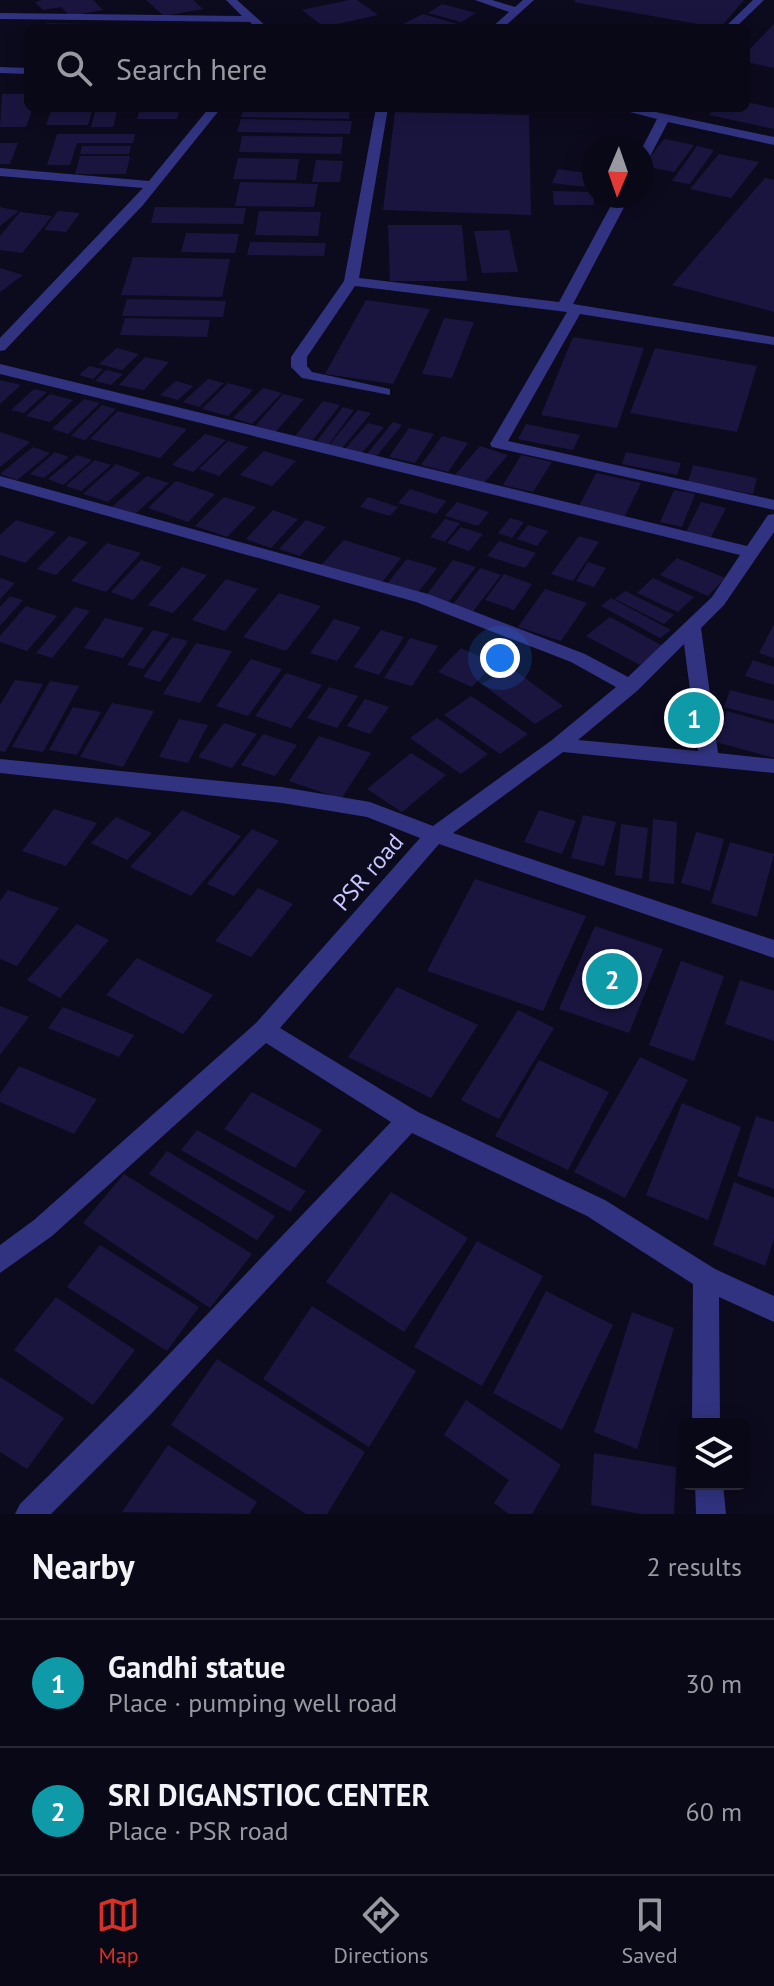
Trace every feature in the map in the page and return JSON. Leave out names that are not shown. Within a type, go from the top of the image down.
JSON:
[{"type":"street","points":[[23,0],[40,22]]},
{"type":"street","points":[[102,0],[120,17]]},
{"type":"street","points":[[231,0],[258,24]]},
{"type":"street","points":[[480,0],[515,10]]},
{"type":"street","points":[[500,24],[529,0]]},
{"type":"street","points":[[733,24],[759,0]]},
{"type":"street","points":[[0,16],[40,22],[120,17],[252,19]]},
{"type":"street","points":[[0,58],[24,64]]},
{"type":"street","points":[[0,70],[24,64]]},
{"type":"street","points":[[0,347],[6,334],[152,185],[212,112]]},
{"type":"street","points":[[381,112],[351,281],[299,357],[299,367],[307,375],[385,392]]},
{"type":"street","points":[[647,112],[774,141]]},
{"type":"street","points":[[654,137],[664,117]]},
{"type":"street","points":[[0,172],[152,185]]},
{"type":"street","points":[[617,208],[570,308],[498,444],[774,505]]},
{"type":"street","points":[[351,281],[570,308],[774,341]]},
{"type":"street","points":[[0,369],[750,552]]},
{"type":"street","points":[[0,481],[422,598],[578,658],[630,686]]},
{"type":"street","name":"PSR road","points":[[0,1261],[43,1228],[264,1030],[435,835],[559,745],[630,686],[718,601],[774,519]]},
{"type":"street","points":[[691,625],[709,759]]},
{"type":"street","points":[[559,745],[774,766]]},
{"type":"street","points":[[0,766],[282,795],[370,810],[435,835],[774,949]]},
{"type":"street","points":[[264,1030],[409,1120],[596,1208],[706,1278],[774,1309]]},
{"type":"street","points":[[30,1514],[142,1403],[409,1120]]},
{"type":"street","points":[[706,1278],[706,1418]]},
{"type":"street","points":[[709,1490],[711,1514]]},
{"type":"building","points":[[93,0],[103,10],[70,16],[61,7],[43,10],[35,2]]},
{"type":"building","points":[[146,0],[193,0],[203,9],[164,16]]},
{"type":"building","points":[[357,0],[378,15],[338,24],[320,24],[302,10]]},
{"type":"building","points":[[744,0],[723,24],[697,24],[573,2]]},
{"type":"building","points":[[442,4],[476,13],[461,22],[428,13]]},
{"type":"building","points":[[423,14],[458,24],[403,24]]},
{"type":"building","points":[[774,24],[774,68],[750,63],[750,49]]},
{"type":"building","points":[[2,94],[24,94],[24,112],[32,112],[26,127],[0,127]]},
{"type":"building","points":[[750,103],[774,108],[774,129],[709,115],[712,112],[750,112]]},
{"type":"building","points":[[51,112],[92,112],[88,125],[46,125]]},
{"type":"building","points":[[95,112],[117,112],[113,127],[91,127]]},
{"type":"building","points":[[139,112],[179,112],[177,119],[137,119]]},
{"type":"building","points":[[242,112],[350,112],[349,119],[241,117]]},
{"type":"building","points":[[395,112],[529,115],[531,215],[383,210]]},
{"type":"building","points":[[241,119],[352,121],[350,134],[237,132]]},
{"type":"building","points":[[57,134],[135,134],[133,143],[77,143],[70,165],[47,165]]},
{"type":"building","points":[[242,136],[343,137],[341,154],[239,152]]},
{"type":"building","points":[[664,139],[694,145],[674,172],[654,168],[654,152]]},
{"type":"building","points":[[0,143],[18,143],[10,164],[0,164]]},
{"type":"building","points":[[82,146],[131,146],[129,154],[80,154]]},
{"type":"building","points":[[697,146],[714,150],[690,184],[672,181]]},
{"type":"building","points":[[719,154],[759,162],[731,198],[690,189]]},
{"type":"building","points":[[80,156],[130,156],[126,174],[75,174]]},
{"type":"building","points":[[238,158],[299,159],[296,180],[233,179]]},
{"type":"building","points":[[316,160],[343,161],[340,182],[312,182]]},
{"type":"building","points":[[558,169],[582,172],[582,187],[552,183]]},
{"type":"building","points":[[765,178],[774,180],[774,312],[672,285]]},
{"type":"building","points":[[240,182],[318,184],[314,207],[235,206]]},
{"type":"building","points":[[553,191],[582,192],[582,205],[554,205]]},
{"type":"building","points":[[0,207],[19,211],[0,226]]},
{"type":"building","points":[[155,207],[246,208],[243,224],[151,223]]},
{"type":"building","points":[[58,211],[80,213],[66,232],[44,230]]},
{"type":"building","points":[[259,211],[321,212],[318,236],[255,235]]},
{"type":"building","points":[[20,212],[52,216],[22,253],[0,250],[0,236]]},
{"type":"building","points":[[388,225],[462,225],[467,281],[390,281]]},
{"type":"building","points":[[509,230],[518,272],[482,273],[474,231]]},
{"type":"building","points":[[186,233],[239,234],[235,253],[181,252]]},
{"type":"building","points":[[250,242],[326,243],[324,256],[247,255]]},
{"type":"building","points":[[133,257],[230,259],[222,297],[121,295]]},
{"type":"building","points":[[0,268],[23,275],[0,292]]},
{"type":"building","points":[[127,299],[226,301],[223,317],[122,316]]},
{"type":"building","points":[[366,300],[430,309],[393,384],[325,374]]},
{"type":"building","points":[[125,318],[210,320],[207,337],[120,335]]},
{"type":"building","points":[[444,318],[474,322],[452,378],[422,374]]},
{"type":"building","points":[[573,337],[644,348],[617,428],[541,415]]},
{"type":"building","points":[[117,348],[139,354],[122,370],[99,364]]},
{"type":"building","points":[[655,348],[757,366],[737,432],[630,413]]},
{"type":"building","points":[[145,357],[169,362],[144,390],[119,385]]},
{"type":"building","points":[[89,366],[103,369],[93,379],[79,375]]},
{"type":"building","points":[[106,370],[123,374],[111,385],[95,381]]},
{"type":"building","points":[[208,379],[224,383],[199,407],[183,402]]},
{"type":"building","points":[[0,380],[21,385],[0,404]]},
{"type":"building","points":[[176,381],[193,386],[178,400],[160,395]]},
{"type":"building","points":[[228,383],[253,390],[228,416],[202,409]]},
{"type":"building","points":[[263,388],[282,393],[252,424],[233,418]]},
{"type":"building","points":[[34,389],[47,392],[24,413],[11,410]]},
{"type":"building","points":[[50,394],[73,400],[50,422],[26,416]]},
{"type":"building","points":[[283,394],[304,399],[274,434],[253,429]]},
{"type":"building","points":[[84,399],[100,403],[68,434],[52,429]]},
{"type":"building","points":[[323,401],[340,405],[313,440],[295,436]]},
{"type":"building","points":[[102,405],[116,409],[85,440],[71,436]]},
{"type":"building","points":[[343,407],[354,410],[329,444],[317,441]]},
{"type":"building","points":[[358,410],[371,413],[342,448],[330,444]]},
{"type":"building","points":[[118,411],[187,429],[160,458],[90,439]]},
{"type":"building","points":[[393,422],[402,425],[375,458],[366,455]]},
{"type":"building","points":[[368,423],[384,427],[361,454],[345,449]]},
{"type":"building","points":[[526,424],[580,435],[573,450],[518,439]]},
{"type":"building","points":[[409,428],[434,434],[415,463],[389,457]]},
{"type":"building","points":[[0,432],[30,442],[0,467]]},
{"type":"building","points":[[205,434],[226,440],[193,472],[172,465]]},
{"type":"building","points":[[442,436],[468,443],[448,472],[421,465]]},
{"type":"building","points":[[228,441],[248,447],[219,476],[199,469]]},
{"type":"building","points":[[480,446],[508,455],[483,484],[455,475]]},
{"type":"building","points":[[33,447],[50,453],[17,480],[0,474]]},
{"type":"building","points":[[264,451],[296,461],[272,486],[240,475]]},
{"type":"building","points":[[55,452],[69,457],[44,478],[30,474]]},
{"type":"building","points":[[626,452],[681,463],[677,475],[622,464]]},
{"type":"building","points":[[77,455],[92,460],[63,485],[48,479]]},
{"type":"building","points":[[521,455],[552,462],[533,492],[503,485]]},
{"type":"building","points":[[95,460],[111,465],[81,491],[66,486]]},
{"type":"building","points":[[116,464],[141,473],[108,502],[83,494]]},
{"type":"building","points":[[693,465],[757,478],[753,494],[688,482]]},
{"type":"building","points":[[596,473],[641,483],[624,518],[578,508]]},
{"type":"building","points":[[147,476],[169,483],[134,515],[112,507]]},
{"type":"building","points":[[176,481],[215,494],[188,522],[148,508]]},
{"type":"building","points":[[410,489],[446,501],[436,514],[398,503]]},
{"type":"building","points":[[674,490],[695,494],[682,527],[660,522]]},
{"type":"building","points":[[224,497],[256,507],[227,537],[195,526]]},
{"type":"building","points":[[368,497],[398,507],[390,516],[360,507]]},
{"type":"building","points":[[457,502],[489,512],[478,526],[445,516]]},
{"type":"building","points":[[701,502],[726,508],[710,539],[686,532]]},
{"type":"building","points":[[273,510],[298,519],[271,548],[246,539]]},
{"type":"building","points":[[510,518],[524,522],[512,538],[498,533]]},
{"type":"building","points":[[445,519],[460,523],[445,542],[430,537]]},
{"type":"building","points":[[16,520],[56,532],[25,563],[0,555],[0,535]]},
{"type":"building","points":[[306,520],[326,527],[300,556],[279,549]]},
{"type":"building","points":[[528,525],[548,531],[537,546],[517,539]]},
{"type":"building","points":[[461,527],[483,534],[469,551],[447,543]]},
{"type":"building","points":[[69,536],[88,542],[56,575],[37,569]]},
{"type":"building","points":[[579,536],[599,542],[573,581],[551,574]]},
{"type":"building","points":[[344,540],[401,558],[380,585],[321,565]]},
{"type":"building","points":[[499,541],[536,553],[525,568],[487,556]]},
{"type":"building","points":[[107,543],[141,553],[106,592],[71,581]]},
{"type":"building","points":[[677,558],[725,578],[708,596],[660,575]]},
{"type":"building","points":[[407,559],[437,568],[416,595],[386,585]]},
{"type":"building","points":[[141,560],[162,567],[133,600],[111,592]]},
{"type":"building","points":[[453,560],[476,567],[446,605],[424,598]]},
{"type":"building","points":[[588,562],[606,568],[594,587],[576,581]]},
{"type":"building","points":[[182,567],[207,575],[173,613],[148,605]]},
{"type":"building","points":[[480,568],[501,575],[471,614],[451,607]]},
{"type":"building","points":[[504,574],[532,584],[514,610],[485,600]]},
{"type":"building","points":[[0,578],[15,583],[0,599]]},
{"type":"building","points":[[653,578],[694,597],[678,612],[637,593]]},
{"type":"building","points":[[226,579],[258,589],[225,631],[192,620]]},
{"type":"building","points":[[545,589],[587,603],[561,641],[518,627]]},
{"type":"building","points":[[625,591],[674,615],[664,624],[615,599]]},
{"type":"building","points":[[279,593],[321,606],[286,651],[243,637]]},
{"type":"building","points":[[10,596],[23,600],[0,626],[0,607]]},
{"type":"building","points":[[611,598],[671,630],[660,638],[601,606]]},
{"type":"building","points":[[26,606],[57,616],[27,651],[0,642],[0,636]]},
{"type":"building","points":[[75,607],[90,611],[52,658],[36,653]]},
{"type":"building","points":[[610,617],[663,646],[640,665],[586,636]]},
{"type":"building","points":[[105,618],[144,628],[123,658],[84,648]]},
{"type":"building","points":[[334,619],[361,627],[337,661],[310,653]]},
{"type":"building","points":[[774,624],[774,658],[759,653]]},
{"type":"building","points":[[153,630],[169,634],[143,669],[127,665]]},
{"type":"building","points":[[381,630],[404,637],[379,675],[354,667]]},
{"type":"building","points":[[172,637],[188,641],[160,682],[143,677]]},
{"type":"building","points":[[410,638],[438,646],[412,686],[384,678]]},
{"type":"building","points":[[196,643],[232,651],[200,703],[163,694]]},
{"type":"building","points":[[461,648],[494,663],[472,687],[438,672]]},
{"type":"building","points":[[251,659],[282,669],[248,716],[216,706]]},
{"type":"building","points":[[753,660],[774,667],[774,685],[745,676]]},
{"type":"building","points":[[510,667],[563,706],[535,724],[482,684]]},
{"type":"building","points":[[286,673],[322,685],[291,728],[255,716]]},
{"type":"building","points":[[15,680],[43,684],[5,752],[0,751],[0,705]]},
{"type":"building","points":[[50,681],[79,686],[43,752],[12,747]]},
{"type":"building","points":[[329,687],[358,696],[337,728],[307,718]]},
{"type":"building","points":[[730,690],[774,701],[774,720],[724,707]]},
{"type":"building","points":[[471,696],[528,734],[500,754],[444,715]]},
{"type":"building","points":[[365,699],[389,707],[370,734],[347,726]]},
{"type":"building","points":[[112,703],[154,711],[123,767],[80,757]]},
{"type":"building","points":[[73,707],[101,712],[77,755],[49,750]]},
{"type":"building","points":[[727,711],[774,724],[774,758],[716,742]]},
{"type":"building","points":[[437,718],[488,754],[461,774],[410,738]]},
{"type":"building","points":[[179,719],[208,725],[188,763],[159,757]]},
{"type":"building","points":[[224,723],[257,734],[232,768],[198,757]]},
{"type":"building","points":[[263,734],[297,745],[275,776],[241,765]]},
{"type":"building","points":[[319,736],[371,753],[341,799],[289,781]]},
{"type":"building","points":[[411,753],[446,775],[402,812],[367,789]]},
{"type":"building","points":[[54,809],[97,823],[66,866],[22,851]]},
{"type":"building","points":[[182,810],[241,836],[191,896],[130,867]]},
{"type":"building","points":[[539,810],[576,821],[562,854],[524,842]]},
{"type":"building","points":[[583,815],[616,822],[604,866],[571,858]]},
{"type":"building","points":[[116,817],[152,833],[127,860],[91,843]]},
{"type":"building","points":[[653,819],[677,822],[674,884],[649,881]]},
{"type":"building","points":[[621,824],[648,828],[642,879],[615,875]]},
{"type":"building","points":[[252,829],[279,841],[234,896],[207,884]]},
{"type":"building","points":[[696,832],[724,839],[710,891],[681,883]]},
{"type":"building","points":[[730,842],[774,854],[757,917],[711,903]]},
{"type":"building","points":[[475,879],[586,916],[543,1011],[427,971]]},
{"type":"building","points":[[258,888],[293,904],[251,957],[215,941]]},
{"type":"building","points":[[8,890],[59,908],[17,966],[0,959],[0,901]]},
{"type":"building","points":[[77,924],[109,940],[60,998],[27,980]]},
{"type":"building","points":[[595,926],[663,949],[629,1033],[559,1009]]},
{"type":"building","points":[[137,958],[213,995],[183,1034],[106,995]]},
{"type":"building","points":[[681,961],[724,976],[694,1061],[649,1045]]},
{"type":"building","points":[[740,980],[774,991],[774,1041],[725,1024]]},
{"type":"building","points":[[397,987],[478,1025],[431,1098],[348,1057]]},
{"type":"building","points":[[0,1006],[29,1017],[0,1055]]},
{"type":"building","points":[[63,1007],[134,1035],[119,1057],[48,1028]]},
{"type":"building","points":[[518,1010],[554,1028],[499,1119],[461,1100]]},
{"type":"building","points":[[640,1057],[688,1080],[625,1198],[574,1172]]},
{"type":"building","points":[[539,1060],[609,1092],[568,1170],[495,1136]]},
{"type":"building","points":[[19,1066],[97,1099],[74,1134],[0,1102],[0,1094]]},
{"type":"building","points":[[252,1092],[322,1130],[295,1168],[224,1129]]},
{"type":"building","points":[[682,1103],[741,1127],[708,1220],[646,1195]]},
{"type":"building","points":[[756,1116],[774,1122],[774,1189],[737,1176]]},
{"type":"building","points":[[197,1130],[306,1191],[290,1212],[181,1150]]},
{"type":"building","points":[[167,1151],[275,1216],[257,1240],[149,1174]]},
{"type":"building","points":[[124,1174],[252,1254],[210,1308],[83,1223]]},
{"type":"building","points":[[734,1182],[774,1198],[774,1239],[765,1266],[713,1245]]},
{"type":"building","points":[[391,1192],[468,1238],[404,1332],[326,1282]]},
{"type":"building","points":[[477,1241],[543,1276],[482,1386],[414,1347]]},
{"type":"building","points":[[100,1245],[199,1307],[167,1351],[67,1287]]},
{"type":"building","points":[[546,1291],[613,1325],[562,1430],[493,1393]]},
{"type":"building","points":[[56,1297],[135,1350],[93,1405],[14,1350]]},
{"type":"building","points":[[312,1306],[416,1371],[369,1447],[263,1379]]},
{"type":"building","points":[[632,1312],[674,1328],[637,1449],[594,1432]]},
{"type":"building","points":[[217,1359],[365,1452],[327,1514],[306,1514],[171,1425]]},
{"type":"building","points":[[0,1377],[64,1418],[27,1469],[0,1452]]},
{"type":"building","points":[[466,1400],[561,1465],[532,1514],[509,1514],[494,1503],[509,1480],[444,1435]]},
{"type":"building","points":[[168,1445],[257,1502],[249,1514],[122,1512]]},
{"type":"building","points":[[594,1453],[676,1467],[674,1514],[641,1514],[591,1505]]},
{"type":"place","name":"Gandhi statue","points":[[694,718]]},
{"type":"place","name":"SRI DIGANSTIOC CENTER","points":[[612,979]]}]
